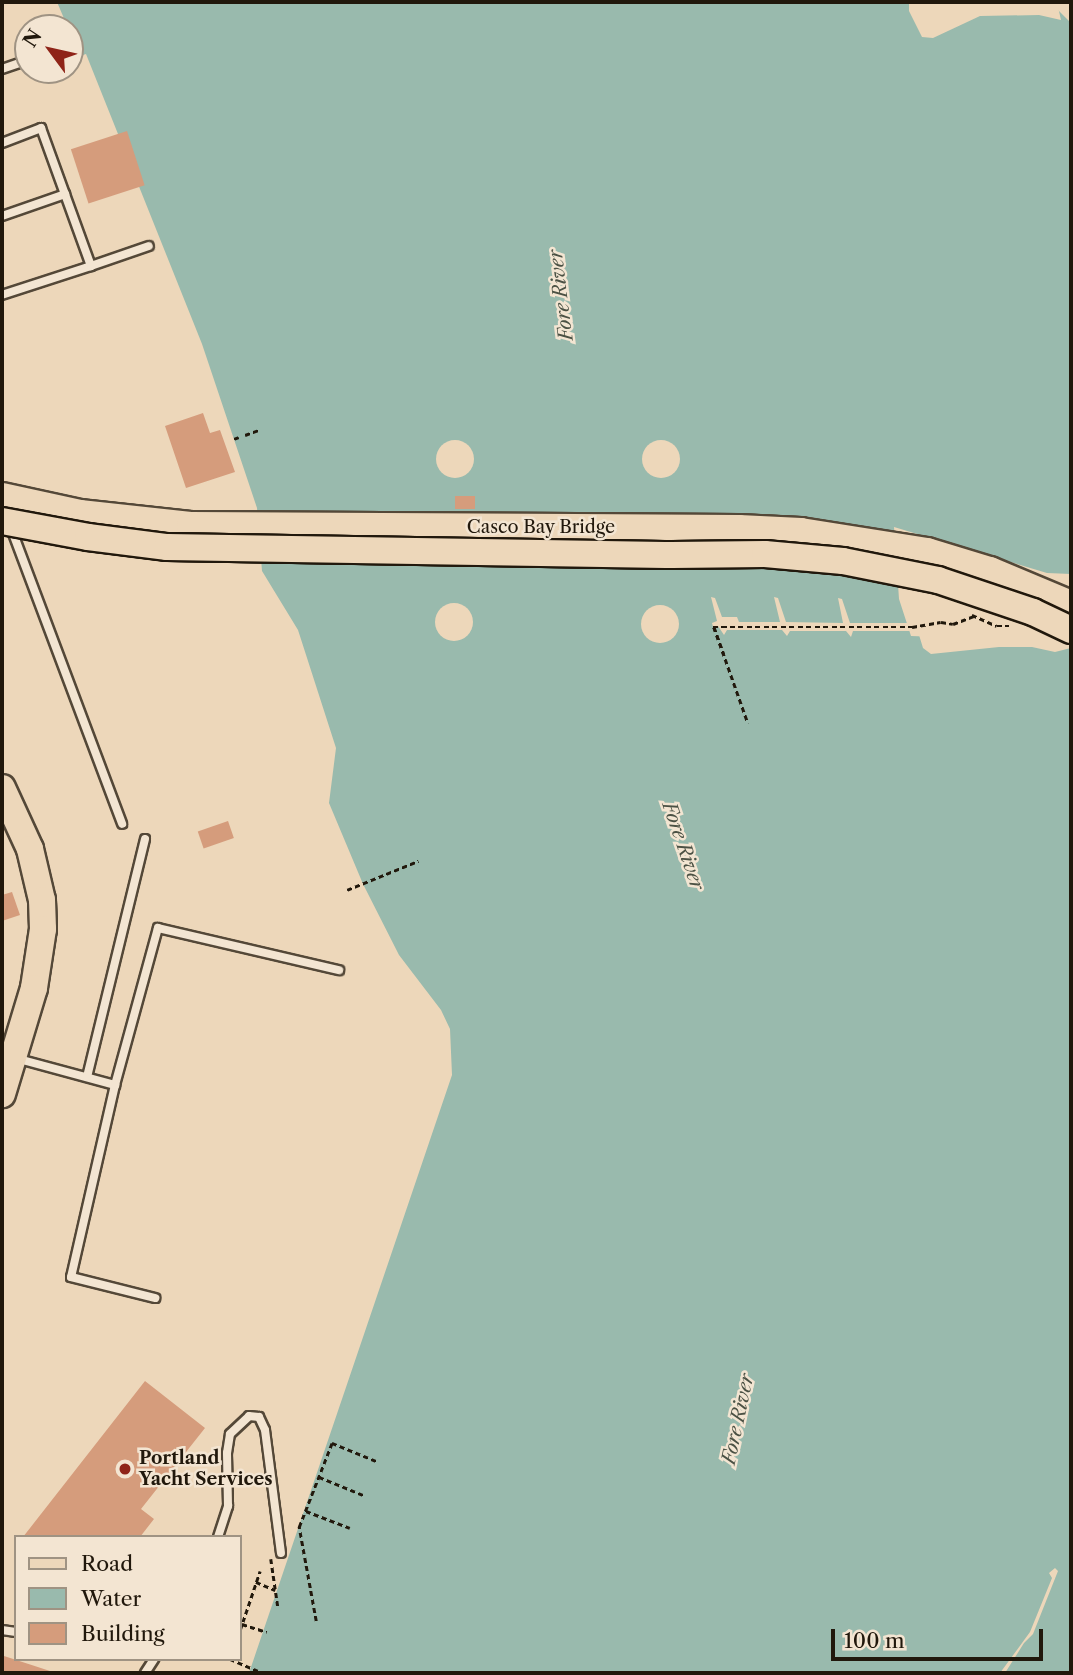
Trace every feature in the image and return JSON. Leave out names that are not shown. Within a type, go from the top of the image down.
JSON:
[{"type":"main road","name":"Casco Bay Bridge","points":[[3,511],[80,513],[190,525],[726,528],[802,531],[927,551],[990,570],[1071,604]]},
{"type":"main road","name":"Casco Bay Bridge","points":[[3,511],[88,537],[167,547],[765,554],[830,560],[937,580],[1033,612],[1071,630]]},
{"type":"main road","points":[[2,788],[30,849],[42,900],[40,960],[10,1051],[2,1094]]},
{"type":"lane","points":[[2,142],[41,128],[91,266]]},
{"type":"lane","points":[[2,216],[65,194]]},
{"type":"lane","points":[[2,295],[149,246]]},
{"type":"lane","points":[[3,511],[122,824]]},
{"type":"lane","points":[[87,1077],[145,839]]},
{"type":"lane","points":[[155,1298],[71,1277],[115,1084],[158,928],[339,970]]},
{"type":"lane","points":[[10,1051],[115,1084]]},
{"type":"lane","points":[[219,1535],[228,1506],[227,1453],[230,1434],[249,1416],[259,1417],[265,1430],[281,1553]]},
{"type":"path","points":[[245,435],[259,430]]},
{"type":"path","points":[[234,439],[239,437]]},
{"type":"path","points":[[748,723],[713,627],[912,627],[941,622],[953,624],[974,616]]},
{"type":"path","points":[[347,890],[418,861]]},
{"type":"path","points":[[316,1621],[299,1527],[332,1443],[376,1461]]},
{"type":"path","points":[[318,1477],[363,1494]]},
{"type":"path","points":[[306,1511],[350,1528]]},
{"type":"path","points":[[270,1552],[278,1607]]},
{"type":"path","points":[[260,1571],[242,1624],[267,1632]]},
{"type":"path","points":[[256,1582],[275,1590]]},
{"type":"path","points":[[235,1661],[263,1673]]},
{"type":"water","name":"Fore River","points":[[57,2],[936,2],[936,11],[1058,10],[1071,23],[1071,574],[1047,573],[894,527],[899,599],[911,636],[1071,642],[1071,1673],[249,1673],[452,1075],[450,1029],[441,1010],[399,955],[363,884],[329,803],[336,748],[298,630],[262,571],[257,508],[202,344],[86,54],[84,55],[84,14],[62,14]]},
{"type":"pier","points":[[909,2],[939,2],[939,8],[1058,7],[1061,20],[1039,15],[980,16],[933,38],[922,37],[909,11]]},
{"type":"pier","points":[[455,440],[469,445],[474,459],[469,473],[455,478],[441,473],[436,459],[441,445]]},
{"type":"pier","points":[[661,440],[675,445],[680,459],[675,473],[661,478],[647,473],[642,459],[647,445]]},
{"type":"pier","points":[[711,597],[715,598],[722,617],[737,617],[739,622],[780,622],[774,597],[778,598],[786,622],[843,623],[838,598],[842,599],[850,623],[911,623],[914,631],[853,631],[851,637],[846,631],[790,631],[787,636],[782,630],[727,630],[724,635],[718,626],[713,627],[712,623],[717,621]]},
{"type":"pier","points":[[454,603],[468,608],[473,622],[468,636],[454,641],[440,636],[435,622],[440,608]]},
{"type":"pier","points":[[660,605],[674,610],[679,624],[674,638],[660,643],[646,638],[641,624],[646,610]]},
{"type":"pier","points":[[934,631],[937,636],[1053,636],[1071,639],[1071,648],[1055,652],[1032,647],[999,647],[931,654],[923,648],[919,635],[934,635]]},
{"type":"pier","points":[[1055,1568],[1058,1571],[1033,1634],[1005,1673],[1000,1673],[1030,1632],[1052,1578],[1049,1573]]},
{"type":"building","points":[[127,131],[145,185],[89,203],[71,149]]},
{"type":"building","points":[[203,413],[210,433],[220,430],[235,472],[186,488],[165,426]]},
{"type":"building","points":[[455,496],[475,496],[475,509],[455,509]]},
{"type":"building","points":[[228,821],[234,838],[204,848],[198,831]]},
{"type":"building","points":[[12,892],[20,915],[2,921],[2,895]]},
{"type":"building","name":"Portland Yacht Services","points":[[145,1381],[205,1428],[141,1509],[154,1519],[142,1535],[25,1535]]},
{"type":"building","points":[[4,1656],[50,1671],[50,1673],[2,1673]]},
{"type":"place","name":"Portland Yacht Services","points":[[125,1469]]}]
